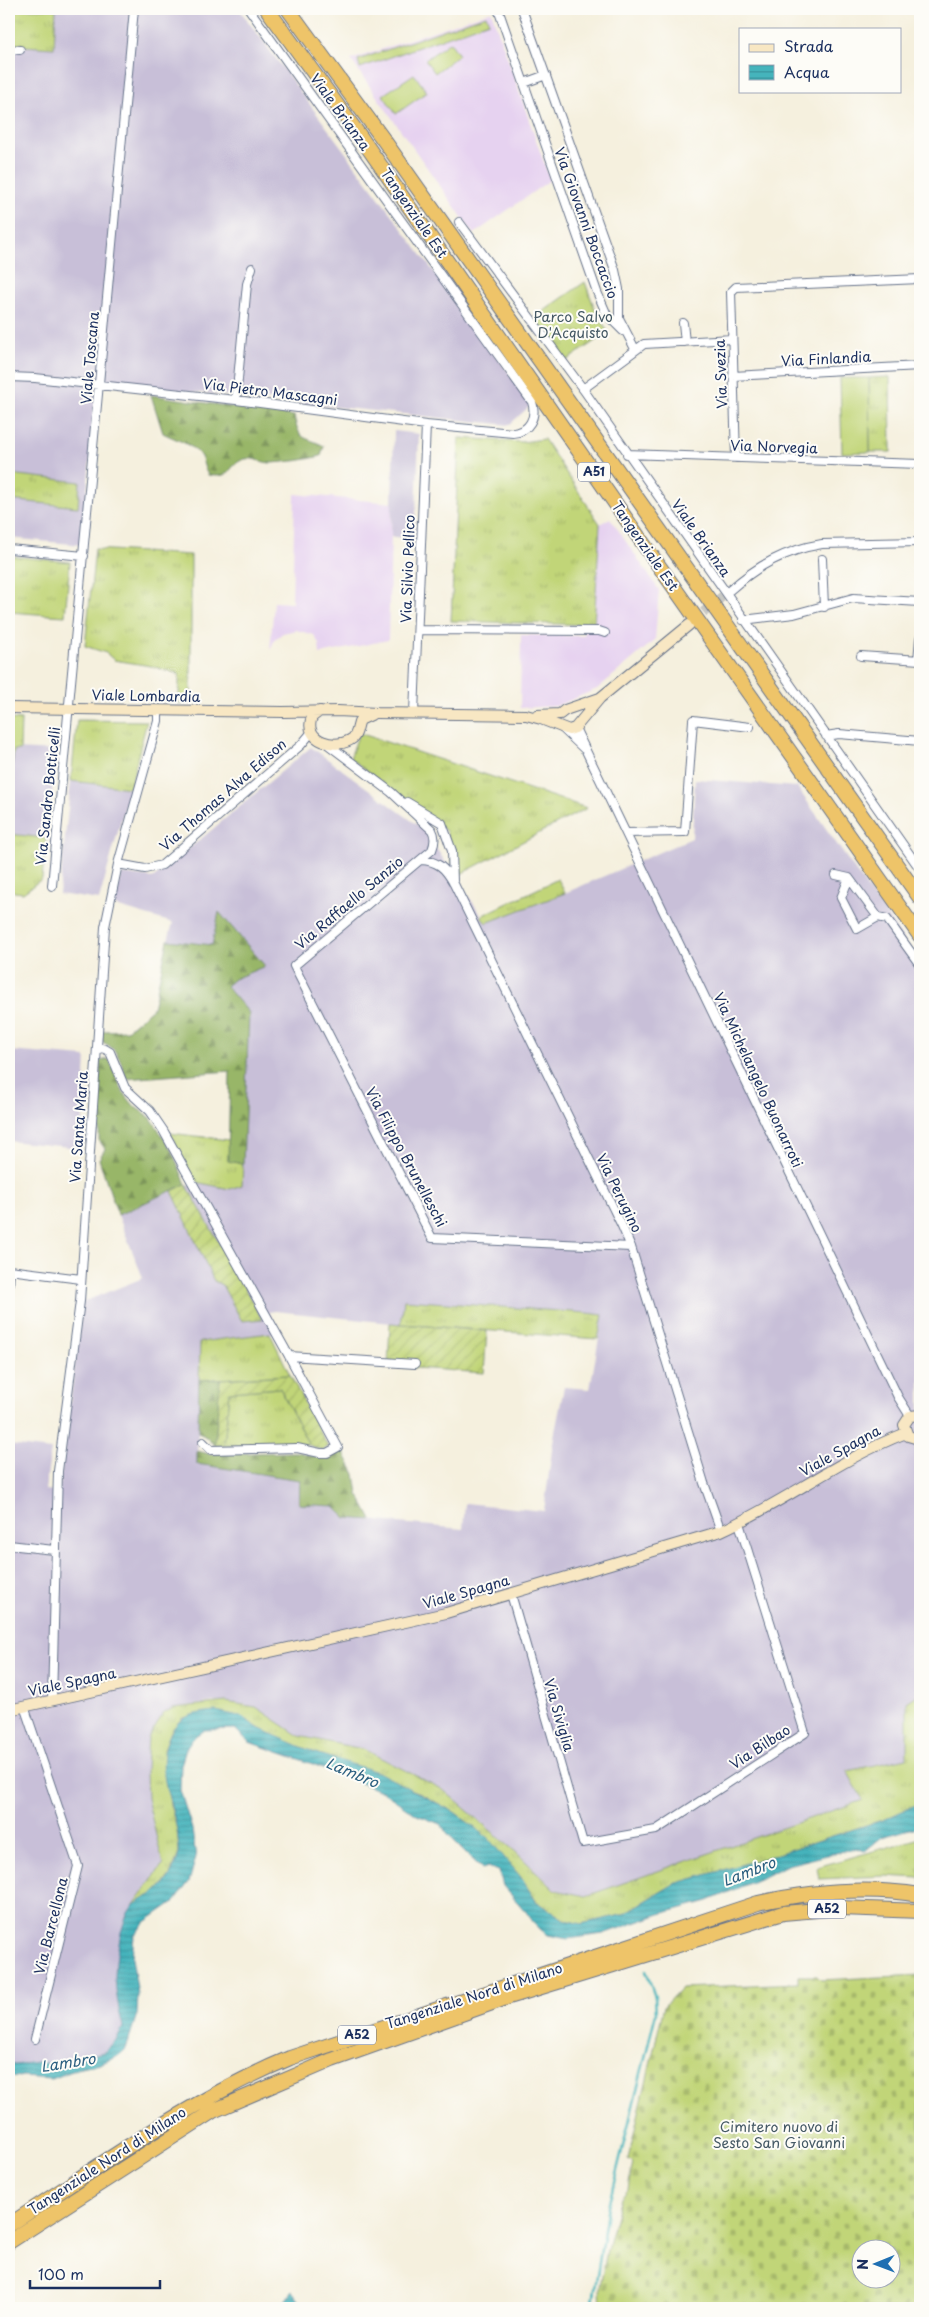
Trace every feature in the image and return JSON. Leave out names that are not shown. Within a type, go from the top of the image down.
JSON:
[{"type":"highway","name":"Tangenziale Est","points":[[266,9],[368,147],[653,557],[920,936]]},
{"type":"highway","name":"Tangenziale Est","points":[[288,9],[383,139],[920,898]]},
{"type":"highway","name":"Tangenziale Nord di Milano","points":[[9,2225],[183,2111],[234,2083],[290,2058],[758,1903],[786,1896],[859,1890],[920,1895]]},
{"type":"highway","name":"Tangenziale Nord di Milano","points":[[9,2242],[213,2111],[332,2060],[512,1996],[782,1913],[841,1908],[920,1911]]},
{"type":"street","name":"Viale Toscana","points":[[70,709],[134,9]]},
{"type":"street","name":"Viale Brianza","points":[[250,9],[532,402],[535,410],[533,419],[527,428]]},
{"type":"street","name":"Via Giovanni Boccaccio","points":[[498,9],[607,315],[626,334]]},
{"type":"street","name":"Via Giovanni Boccaccio","points":[[522,9],[615,270],[619,289],[618,312],[626,334]]},
{"type":"street","points":[[916,9],[920,11]]},
{"type":"street","points":[[9,49],[20,50]]},
{"type":"street","points":[[524,83],[546,75]]},
{"type":"street","name":"Viale Brianza","points":[[459,222],[583,389],[920,869]]},
{"type":"street","points":[[236,400],[247,284],[252,268]]},
{"type":"street","name":"Via Svezia","points":[[736,458],[731,292],[733,289],[736,287],[920,279]]},
{"type":"street","points":[[683,322],[685,342]]},
{"type":"street","points":[[626,334],[636,349]]},
{"type":"street","points":[[583,389],[644,344],[732,339]]},
{"type":"street","name":"Via Finlandia","points":[[733,376],[920,366]]},
{"type":"street","name":"Via Pietro Mascagni","points":[[9,377],[35,378],[236,400],[426,426],[513,433],[521,432],[527,428]]},
{"type":"street","name":"Via Silvio Pellico","points":[[414,713],[426,426]]},
{"type":"street","name":"Via Norvegia","points":[[627,454],[920,464]]},
{"type":"street","points":[[730,590],[753,570],[769,561],[807,546],[920,542]]},
{"type":"street","points":[[9,549],[84,556]]},
{"type":"street","points":[[822,559],[824,607]]},
{"type":"street","points":[[744,620],[769,618],[824,607],[853,598],[920,602]]},
{"type":"street","name":"Viale Lombardia","points":[[531,716],[569,730],[577,725],[600,698],[689,625]]},
{"type":"street","points":[[418,630],[600,631],[605,633]]},
{"type":"street","points":[[861,656],[919,660],[920,638]]},
{"type":"street","name":"Viale Lombardia","points":[[9,708],[320,711],[531,716],[564,711],[600,698]]},
{"type":"street","name":"Via Sandro Botticelli","points":[[52,886],[70,709]]},
{"type":"street","name":"Via Santa Maria","points":[[52,1701],[54,1550],[58,1464],[81,1279],[105,927],[118,864],[158,721],[158,710]]},
{"type":"street","points":[[310,729],[312,717],[320,711]]},
{"type":"street","points":[[562,727],[558,720],[564,711],[577,714],[577,725]]},
{"type":"street","name":"Viale Lombardia","points":[[283,712],[300,717],[315,738],[326,743]]},
{"type":"street","points":[[349,712],[358,724]]},
{"type":"street","points":[[326,743],[349,740],[356,733],[358,724],[366,716],[377,713]]},
{"type":"street","points":[[626,833],[685,832],[692,720],[750,727]]},
{"type":"street","name":"Via Michelangelo Buonarroti","points":[[577,725],[587,752],[814,1227],[898,1397],[915,1416]]},
{"type":"street","name":"Via Michelangelo Buonarroti","points":[[562,727],[587,752]]},
{"type":"street","name":"Via Thomas Alva Edison","points":[[118,864],[145,869],[162,865],[301,744],[310,729]]},
{"type":"street","points":[[826,736],[839,734],[920,741]]},
{"type":"street","points":[[349,740],[349,759]]},
{"type":"street","name":"Via Perugino","points":[[326,743],[391,792],[432,830],[435,843],[432,850],[421,860]]},
{"type":"street","name":"Via Perugino","points":[[391,792],[442,824],[452,852],[453,882]]},
{"type":"street","name":"Via Perugino","points":[[421,860],[439,864],[446,869],[631,1246],[704,1483],[721,1531]]},
{"type":"street","name":"Via Raffaello Sanzio","points":[[294,966],[421,860]]},
{"type":"street","points":[[836,875],[849,878],[878,917],[887,919],[920,965]]},
{"type":"street","points":[[849,878],[841,898],[857,929],[878,917]]},
{"type":"street","name":"Via Filippo Brunelleschi","points":[[294,966],[432,1238],[631,1246]]},
{"type":"street","points":[[97,1047],[105,1048],[110,1052],[124,1088],[150,1111],[163,1130],[338,1447],[327,1453],[297,1448],[211,1450],[203,1442]]},
{"type":"street","points":[[9,1288],[10,1270],[81,1279]]},
{"type":"street","points":[[289,1356],[415,1364]]},
{"type":"street","points":[[915,1416],[905,1422],[906,1433],[912,1438],[920,1438]]},
{"type":"street","name":"Viale Spagna","points":[[9,1710],[446,1613],[721,1531],[739,1523],[880,1443],[906,1433]]},
{"type":"street","name":"Via Bilbao","points":[[583,1843],[656,1830],[805,1733],[739,1523]]},
{"type":"street","points":[[9,1545],[54,1550]]},
{"type":"street","name":"Via Siviglia","points":[[510,1594],[583,1843]]},
{"type":"street","name":"Via Barcellona","points":[[24,1706],[78,1866],[35,2039]]},
{"type":"shaded area","points":[[9,9],[239,9],[532,404],[509,425],[97,382],[82,545],[9,538]]},
{"type":"shaded area","points":[[491,11],[550,180],[474,234],[351,60]]},
{"type":"shaded area","points":[[394,431],[419,434],[415,538],[391,537]]},
{"type":"shaded area","points":[[295,494],[392,503],[388,640],[320,654],[319,644],[314,635],[296,630],[283,633],[275,639],[270,650],[274,602],[292,603]]},
{"type":"shaded area","points":[[610,518],[659,590],[655,640],[597,689],[556,706],[520,708],[521,635],[584,636],[585,625],[594,625],[600,524]]},
{"type":"shaded area","points":[[311,747],[423,829],[486,922],[565,893],[692,838],[695,779],[797,787],[920,963],[920,1693],[907,1702],[907,1758],[847,1771],[864,1800],[586,1896],[555,1890],[517,1853],[442,1789],[363,1749],[299,1736],[256,1707],[243,1704],[213,1702],[173,1708],[163,1714],[148,1738],[147,1798],[163,1864],[124,1921],[115,1977],[118,2006],[123,2027],[116,2040],[104,2052],[53,2064],[37,2062],[15,2065],[9,2064],[9,1445],[51,1450],[45,1490],[59,1491],[83,1302],[143,1278],[118,1215],[172,1191],[214,1280],[222,1285],[242,1321],[262,1319],[187,1186],[195,1182],[230,1189],[242,1185],[249,1013],[226,986],[234,979],[265,966],[219,912],[212,945],[168,940],[173,923],[112,905],[122,874],[154,878]],"holes":[[[405,1300],[603,1315],[590,1389],[564,1387],[553,1442],[544,1511],[465,1503],[463,1529],[346,1518],[334,1506],[299,1504],[300,1480],[197,1464],[200,1342],[280,1332],[269,1312],[275,1311],[401,1324]]]},
{"type":"shaded area","points":[[14,749],[57,751],[46,838],[9,834],[9,794]]},
{"type":"shaded area","points":[[71,781],[130,788],[99,900],[59,894]]},
{"type":"shaded area","points":[[9,1051],[86,1057],[81,1148],[9,1141]]},
{"type":"green space","points":[[9,9],[56,9],[54,48],[9,45]]},
{"type":"green space","points":[[486,15],[489,22],[360,68],[358,60]]},
{"type":"green space","points":[[450,42],[459,55],[435,73],[425,60]]},
{"type":"green space","points":[[414,74],[427,92],[396,114],[383,95]]},
{"type":"green space","name":"Parco Salvo D'Acquisto","points":[[585,282],[596,312],[608,332],[566,361],[534,318]]},
{"type":"green space","points":[[890,377],[891,452],[870,452],[869,378]]},
{"type":"green space","points":[[840,378],[869,378],[870,452],[842,453]]},
{"type":"green space","points":[[151,395],[294,416],[298,431],[303,437],[324,446],[321,456],[271,463],[245,459],[239,461],[222,475],[208,475],[201,457],[194,449],[163,433]]},
{"type":"green space","points":[[459,438],[522,442],[544,439],[600,524],[594,625],[451,621]]},
{"type":"green space","points":[[9,474],[80,482],[78,507],[9,500]]},
{"type":"green space","points":[[95,549],[191,555],[191,703],[179,703],[179,674],[151,666],[114,660],[106,653],[85,646]]},
{"type":"green space","points":[[9,556],[70,562],[65,616],[9,612]]},
{"type":"green space","points":[[9,719],[21,720],[20,750],[14,750],[9,794]]},
{"type":"green space","points":[[77,720],[147,721],[130,788],[71,781]]},
{"type":"green space","points":[[359,733],[587,808],[455,877],[446,831],[350,758]]},
{"type":"green space","points":[[9,834],[46,838],[42,879],[23,893],[14,892],[9,887]]},
{"type":"green space","points":[[558,879],[565,893],[486,923],[481,916]]},
{"type":"green space","points":[[219,912],[265,966],[234,979],[226,986],[249,1013],[243,1164],[228,1161],[230,1071],[126,1079],[116,1052],[102,1042],[103,1031],[127,1030],[153,1008],[168,940],[212,945]]},
{"type":"green space","points":[[109,1059],[123,1092],[135,1107],[151,1118],[171,1149],[186,1184],[118,1215],[99,1159],[105,1149],[99,1140],[100,1061]]},
{"type":"green space","points":[[170,1133],[229,1140],[228,1161],[243,1164],[242,1185],[230,1189],[195,1182]]},
{"type":"green space","points":[[186,1184],[262,1319],[242,1321],[222,1285],[214,1281],[172,1191]]},
{"type":"green space","points":[[404,1300],[603,1315],[598,1339],[401,1324]]},
{"type":"green space","points":[[390,1323],[487,1331],[484,1373],[388,1366]]},
{"type":"green space","points":[[270,1333],[290,1375],[199,1380],[200,1342]]},
{"type":"green space","points":[[290,1375],[328,1447],[322,1450],[309,1445],[280,1388],[229,1392],[224,1446],[215,1446],[220,1379]]},
{"type":"green space","points":[[220,1379],[215,1446],[209,1439],[198,1432],[199,1380]]},
{"type":"green space","points":[[280,1388],[309,1445],[224,1446],[229,1392]]},
{"type":"green space","points":[[342,1449],[355,1474],[358,1494],[372,1520],[346,1518],[334,1506],[299,1504],[300,1480],[197,1464],[197,1451],[210,1454],[298,1452],[321,1458],[328,1457]]},
{"type":"green space","points":[[920,1693],[920,1803],[885,1819],[765,1858],[674,1884],[622,1915],[581,1924],[565,1920],[536,1901],[520,1876],[456,1813],[421,1794],[397,1784],[378,1772],[348,1765],[294,1745],[260,1729],[240,1716],[182,1718],[171,1731],[164,1749],[170,1805],[177,1829],[179,1853],[170,1875],[158,1891],[133,1906],[163,1864],[147,1798],[148,1738],[163,1714],[173,1708],[226,1702],[256,1707],[299,1736],[363,1749],[442,1789],[517,1853],[555,1890],[586,1896],[863,1800],[847,1771],[907,1758],[907,1702]]},
{"type":"green space","points":[[920,1838],[920,1878],[885,1876],[819,1879],[817,1867]]},
{"type":"green space","name":"Cimitero nuovo di Sesto San Giovanni","points":[[920,1975],[920,2308],[601,2308],[600,2287],[609,2241],[621,2197],[628,2189],[633,2162],[628,2159],[664,2006],[681,1988],[798,1983],[798,1976],[817,1976],[821,1980]]},
{"type":"water","name":"Lambro","points":[[216,1711],[240,1716],[260,1729],[318,1754],[378,1772],[456,1813],[488,1838],[520,1876],[536,1901],[565,1920],[581,1924],[622,1915],[674,1884],[765,1858],[885,1819],[920,1803],[920,1826],[882,1837],[865,1851],[856,1848],[787,1865],[708,1901],[660,1914],[603,1934],[568,1939],[548,1935],[536,1926],[503,1886],[499,1871],[488,1867],[482,1869],[440,1824],[417,1815],[383,1792],[313,1764],[249,1742],[235,1729],[204,1730],[194,1737],[186,1749],[181,1765],[180,1790],[192,1829],[196,1857],[189,1882],[174,1902],[144,1923],[134,1936],[132,1958],[138,1995],[137,2014],[126,2049],[118,2056],[100,2064],[77,2069],[52,2079],[9,2076],[9,2064],[37,2062],[53,2064],[104,2052],[116,2040],[123,2027],[115,1979],[116,1962],[125,1920],[133,1906],[164,1885],[179,1854],[176,1826],[164,1777],[164,1752],[172,1731],[181,1720],[194,1714]]},
{"type":"water","points":[[292,2291],[299,2300],[298,2308],[280,2308]]},
{"type":"waterway","points":[[592,2308],[607,2211],[656,2013],[655,1997],[646,1971]]},
{"type":"tunnel","points":[[692,622],[730,590]]}]
